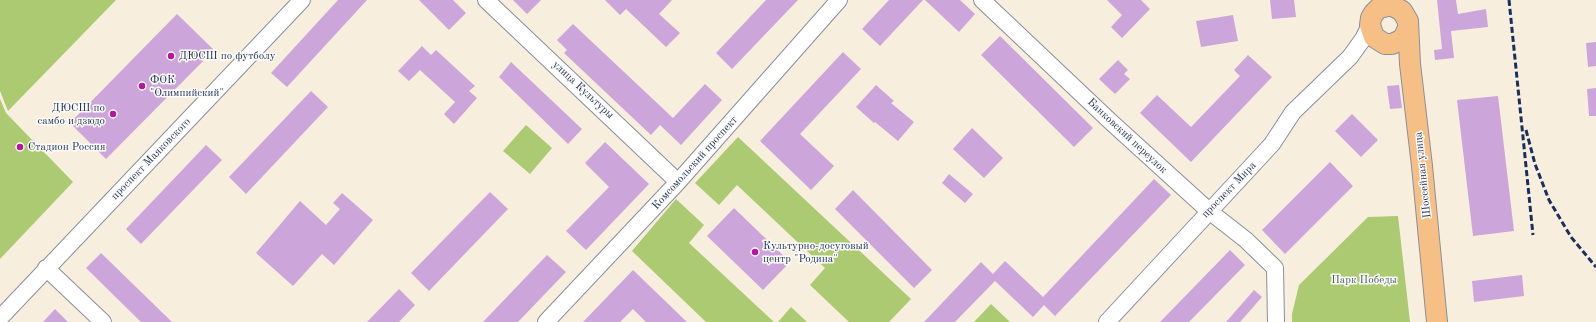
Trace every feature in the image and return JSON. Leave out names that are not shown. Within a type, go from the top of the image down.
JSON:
[{"type":"main road","name":"Шоссейная улица","points":[[1407,0],[1410,64],[1422,166],[1437,322]]},
{"type":"main road","points":[[1386,44],[1392,44],[1403,39],[1408,25],[1402,11],[1391,6],[1379,8],[1374,13],[1374,37],[1379,41],[1398,50],[1410,64]]},
{"type":"street","name":"проспект Маяковского","points":[[0,318],[302,0]]},
{"type":"street","name":"улица Культуры","points":[[486,0],[678,182]]},
{"type":"street","name":"Комсомольский проспект","points":[[546,322],[678,182],[839,0]]},
{"type":"street","name":"Банковский переулок","points":[[982,0],[1111,122],[1209,211],[1246,240],[1275,268],[1276,322]]},
{"type":"street","name":"проспект Мира","points":[[1107,322],[1272,144],[1293,112],[1350,56],[1363,39],[1374,13]]},
{"type":"street","name":"проспект Мира","points":[[1350,56],[1366,47],[1386,44]]},
{"type":"street","points":[[46,268],[103,322]]},
{"type":"green space","points":[[0,0],[116,0],[8,111],[0,91]]},
{"type":"green space","name":"Стадион Россия","points":[[0,99],[6,113],[73,182],[0,259]]},
{"type":"green space","points":[[526,125],[552,148],[530,174],[503,151]]},
{"type":"green space","points":[[738,137],[911,299],[889,322],[849,322],[810,285],[825,268],[737,185],[719,205],[695,183]]},
{"type":"green space","points":[[676,199],[704,225],[689,243],[774,322],[706,322],[632,251]]},
{"type":"green space","name":"Парк Победы","points":[[1398,216],[1410,322],[1292,322],[1292,314],[1299,285],[1368,217]]},
{"type":"green space","points":[[991,304],[1010,322],[974,322]]},
{"type":"green space","points":[[791,307],[807,322],[778,322]]},
{"type":"building","points":[[338,0],[367,0],[287,87],[271,73]]},
{"type":"building","points":[[419,0],[453,0],[466,13],[449,30]]},
{"type":"building","points":[[513,0],[541,0],[527,14]]},
{"type":"building","points":[[605,0],[672,0],[659,14],[680,33],[666,47],[626,9],[620,15]]},
{"type":"building","points":[[766,0],[798,0],[732,69],[716,53]]},
{"type":"building","points":[[889,0],[923,0],[880,46],[862,29]]},
{"type":"building","points":[[925,0],[960,0],[975,14],[959,32]]},
{"type":"building","points":[[1107,0],[1141,0],[1150,9],[1122,38],[1111,27],[1122,15]]},
{"type":"building","points":[[1270,0],[1294,0],[1296,17],[1272,19]]},
{"type":"building","points":[[1437,0],[1456,0],[1458,14],[1486,9],[1488,27],[1451,31],[1454,58],[1435,60],[1434,50],[1442,49]]},
{"type":"building","name":"ФОК \"Олимпийский\"","points":[[177,14],[214,50],[106,159],[70,123]]},
{"type":"building","points":[[1233,15],[1238,41],[1201,47],[1196,21]]},
{"type":"building","points":[[573,24],[673,118],[705,84],[722,100],[681,145],[660,125],[651,135],[564,53],[567,50],[557,40]]},
{"type":"building","points":[[1000,36],[1093,128],[1074,147],[981,55]]},
{"type":"building","points":[[1596,42],[1596,66],[1588,67],[1586,43]]},
{"type":"building","points":[[422,46],[431,55],[436,50],[475,86],[469,91],[477,98],[454,124],[444,114],[455,102],[420,70],[409,81],[398,71]]},
{"type":"building","points":[[843,52],[861,69],[800,134],[834,166],[811,190],[760,141]]},
{"type":"building","points":[[1248,55],[1272,77],[1191,162],[1140,113],[1157,95],[1191,127],[1240,76],[1234,70]]},
{"type":"building","points":[[1118,60],[1128,70],[1124,74],[1130,79],[1115,94],[1099,79]]},
{"type":"building","points":[[511,62],[582,129],[568,144],[499,77]]},
{"type":"building","points":[[876,85],[894,101],[891,103],[914,122],[898,141],[856,107]]},
{"type":"building","points":[[1399,85],[1402,108],[1390,109],[1387,86]]},
{"type":"building","points":[[1596,88],[1596,116],[1589,116],[1587,89]]},
{"type":"building","points":[[311,91],[328,107],[246,194],[229,177]]},
{"type":"building","points":[[1498,96],[1514,231],[1473,236],[1457,100]]},
{"type":"building","points":[[1352,114],[1378,140],[1361,157],[1335,131]]},
{"type":"building","points":[[972,128],[1003,158],[984,178],[953,149]]},
{"type":"building","points":[[605,142],[649,184],[586,250],[566,231],[609,187],[585,163]]},
{"type":"building","points":[[206,145],[222,160],[141,244],[126,229]]},
{"type":"building","points":[[1330,162],[1353,186],[1285,254],[1262,230]]},
{"type":"building","points":[[949,174],[973,194],[965,203],[942,183]]},
{"type":"building","points":[[1154,179],[1171,195],[1055,316],[1044,305],[1033,317],[995,281],[955,322],[924,322],[981,262],[993,274],[1005,261],[1043,297]]},
{"type":"building","points":[[853,190],[932,270],[914,288],[835,209]]},
{"type":"building","points":[[490,192],[508,209],[429,291],[411,273]]},
{"type":"building","points":[[342,193],[373,220],[334,265],[322,254],[293,286],[256,253],[300,201],[326,225],[340,209],[333,203]]},
{"type":"building","name":"Культурно-досуговый центр \"Родина\"","points":[[734,208],[790,262],[763,290],[707,236]]},
{"type":"building","points":[[1230,250],[1245,265],[1189,322],[1160,322]]},
{"type":"building","points":[[101,253],[172,322],[141,322],[86,268]]},
{"type":"building","points":[[547,255],[566,272],[518,322],[483,322]]},
{"type":"building","points":[[633,270],[687,322],[646,322],[633,309],[620,322],[583,322]]},
{"type":"building","points":[[1522,275],[1524,296],[1474,302],[1472,281]]},
{"type":"building","points":[[399,289],[415,305],[399,322],[367,322]]},
{"type":"building","points":[[1254,290],[1262,297],[1240,322],[1226,322]]},
{"type":"building","points":[[55,309],[68,322],[43,322]]},
{"type":"railway","points":[[1509,0],[1533,235]]},
{"type":"railway","points":[[1526,130],[1535,164],[1549,200],[1571,237],[1596,267]]},
{"type":"place","name":"ДЮСШ по футболу","points":[[171,56]]},
{"type":"place","name":"ФОК \"Олимпийский\"","points":[[142,86]]},
{"type":"place","name":"ДЮСШ по самбо и дзюдо","points":[[113,114]]},
{"type":"place","name":"Стадион Россия","points":[[20,147]]},
{"type":"place","name":"Культурно-досуговый центр \"Родина\"","points":[[755,252]]}]
